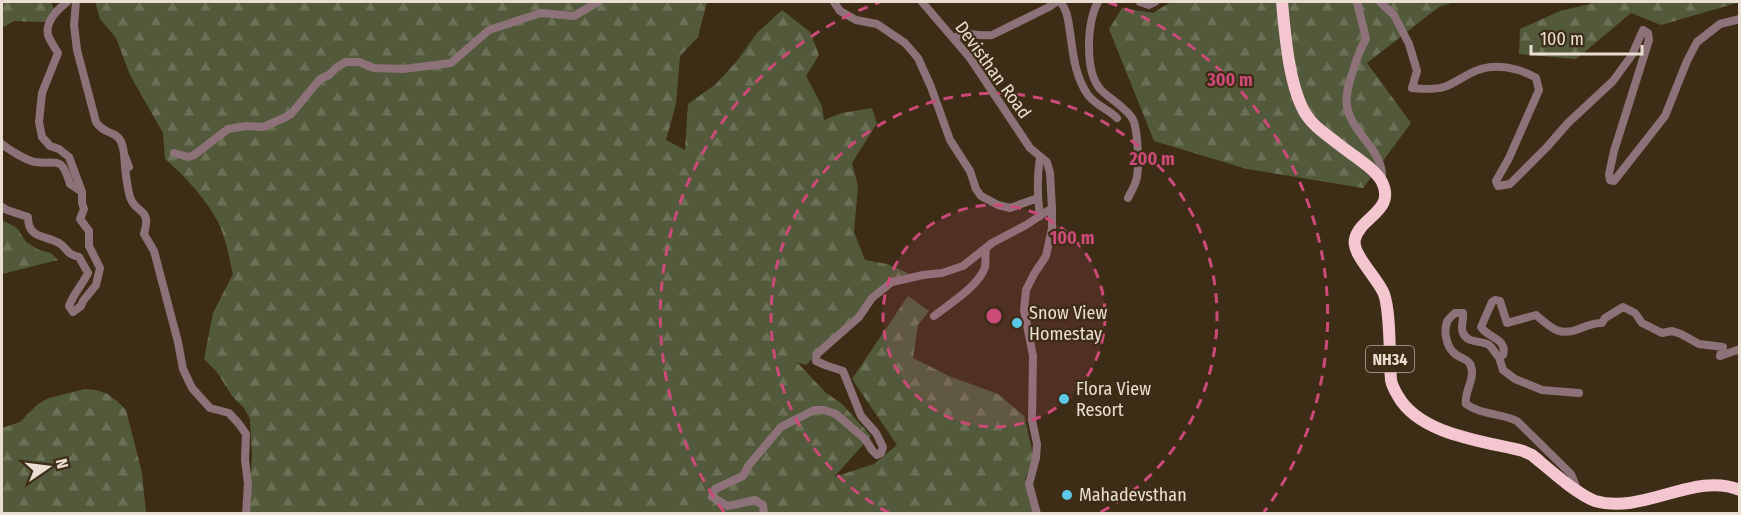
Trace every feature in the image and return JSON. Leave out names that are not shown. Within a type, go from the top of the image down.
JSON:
[{"type":"highway","points":[[1282,2],[1292,78],[1308,117],[1373,172],[1382,183]]},
{"type":"highway","name":"NH34","points":[[1382,183],[1385,197],[1383,205],[1360,230],[1355,239],[1355,247],[1357,254],[1384,294],[1392,384],[1404,406],[1417,418],[1459,435],[1532,455],[1579,493],[1596,501],[1624,505],[1636,504],[1717,485],[1727,485],[1740,490]]},
{"type":"street","points":[[2,207],[28,217],[31,229],[37,235],[59,243],[72,255],[79,257],[88,273],[69,306],[73,312],[81,306],[96,285],[100,268],[89,246],[89,231],[80,219],[84,209],[82,192],[69,157],[59,149],[50,146],[42,137],[39,122],[42,93],[58,53],[48,36],[49,25],[53,15],[67,2]]},
{"type":"street","points":[[76,2],[74,25],[77,50],[96,122],[100,129],[118,136],[123,143],[126,183],[132,202],[146,216],[144,234],[154,251],[183,369],[192,388],[210,408],[229,413],[246,434],[245,460],[248,484],[246,513]]},
{"type":"street","points":[[174,153],[188,157],[194,155],[228,129],[247,126],[263,127],[284,118],[291,114],[320,79],[346,62],[359,62],[374,68],[403,69],[451,63],[489,30],[541,13],[574,16],[598,2]]},
{"type":"street","points":[[834,2],[840,11],[856,20],[878,24],[905,43],[918,57],[950,140],[970,171],[981,196],[998,205],[1010,208],[1038,198]]},
{"type":"street","name":"Devisthan Road","points":[[922,2],[970,58],[1029,147],[1047,162],[1050,173],[1052,228],[1046,256],[1026,290],[1024,310],[1033,356],[1032,420],[1037,444],[1029,484],[1037,513]]},
{"type":"street","points":[[953,39],[968,33],[992,35],[1058,2],[1066,11],[1075,66],[1080,80],[1090,98],[1118,118]]},
{"type":"street","points":[[1098,2],[1092,14],[1088,40],[1093,74],[1099,88],[1132,117],[1138,132],[1137,178],[1128,198]]},
{"type":"street","points":[[1140,2],[1149,5],[1155,2]]},
{"type":"street","points":[[1357,2],[1366,39],[1360,49],[1348,87],[1347,106],[1353,119],[1376,152],[1383,169],[1382,183]]},
{"type":"street","points":[[1380,2],[1394,15],[1409,44],[1417,71],[1412,88],[1443,87],[1478,69],[1498,66],[1525,72],[1536,78],[1539,90],[1509,158],[1496,181],[1498,186],[1510,184],[1568,123],[1613,81],[1632,55],[1643,30],[1648,33],[1649,40],[1612,158],[1609,174],[1610,180],[1614,181],[1665,116],[1697,42],[1720,24],[1740,19]]},
{"type":"street","points":[[2,144],[32,162],[60,164],[66,170],[70,184],[82,192]]},
{"type":"street","points":[[124,154],[129,167]]},
{"type":"street","points":[[1040,157],[1037,175],[1040,216]]},
{"type":"street","points":[[764,513],[763,505],[755,500],[728,506],[712,497],[715,489],[743,476],[748,466],[781,427],[814,410],[824,410],[836,414],[865,439],[877,455],[881,453],[883,447],[876,433],[861,416],[843,370],[816,361],[817,354],[859,317],[872,298],[892,282],[923,274],[942,273],[963,266],[986,248],[1052,208]]},
{"type":"street","points":[[934,316],[979,279],[985,266],[986,248]]},
{"type":"street","points":[[1499,357],[1505,350],[1502,343],[1485,333],[1481,327],[1492,302],[1496,300],[1500,301],[1507,323],[1536,315],[1552,328],[1565,334],[1589,323],[1602,323],[1605,318],[1623,307],[1635,313],[1642,323],[1654,330],[1662,333],[1672,331],[1699,344],[1724,348],[1719,356],[1740,349]]},
{"type":"street","points":[[1579,393],[1542,390],[1515,379],[1503,370],[1499,357],[1489,345],[1469,340],[1463,333],[1461,327],[1463,314],[1455,313],[1448,320],[1446,330],[1448,344],[1454,354],[1466,358],[1472,367],[1473,374],[1465,398],[1466,404],[1473,410],[1517,421],[1571,474],[1579,493]]},
{"type":"green space","points":[[2,2],[51,2],[54,9],[52,20],[14,21],[4,27],[2,25]]},
{"type":"green space","points":[[95,2],[707,2],[698,37],[680,56],[676,104],[666,140],[685,150],[688,104],[716,84],[737,61],[757,33],[782,10],[810,32],[819,55],[806,76],[822,106],[824,120],[842,113],[872,108],[877,123],[852,163],[858,186],[854,232],[865,260],[887,264],[908,273],[870,302],[806,365],[797,362],[825,392],[842,404],[871,436],[834,477],[874,464],[897,445],[852,379],[908,296],[929,311],[918,325],[913,358],[949,376],[998,394],[1024,416],[1034,458],[1025,479],[1039,513],[249,513],[252,454],[250,419],[217,372],[204,359],[213,313],[233,274],[224,236],[214,215],[202,198],[165,159],[163,133],[130,75],[116,38],[100,19]]},
{"type":"green space","points":[[1171,2],[1454,2],[1439,7],[1367,63],[1411,123],[1363,188],[1247,169],[1154,141],[1109,29],[1122,8],[1153,13]]},
{"type":"green space","points":[[1598,2],[1740,2],[1661,25],[1631,13],[1576,59],[1519,54],[1520,29],[1560,11]]},
{"type":"green space","points":[[2,220],[17,228],[26,242],[39,250],[51,253],[58,260],[2,274]]},
{"type":"green space","points":[[85,389],[108,394],[126,410],[142,473],[146,513],[2,513],[2,428],[20,422],[38,404],[49,398]]},
{"type":"place","name":"Snow View Homestay","points":[[1017,323]]},
{"type":"place","name":"Flora View Resort","points":[[1064,399]]},
{"type":"place","name":"Mahadevsthan","points":[[1067,495]]}]
